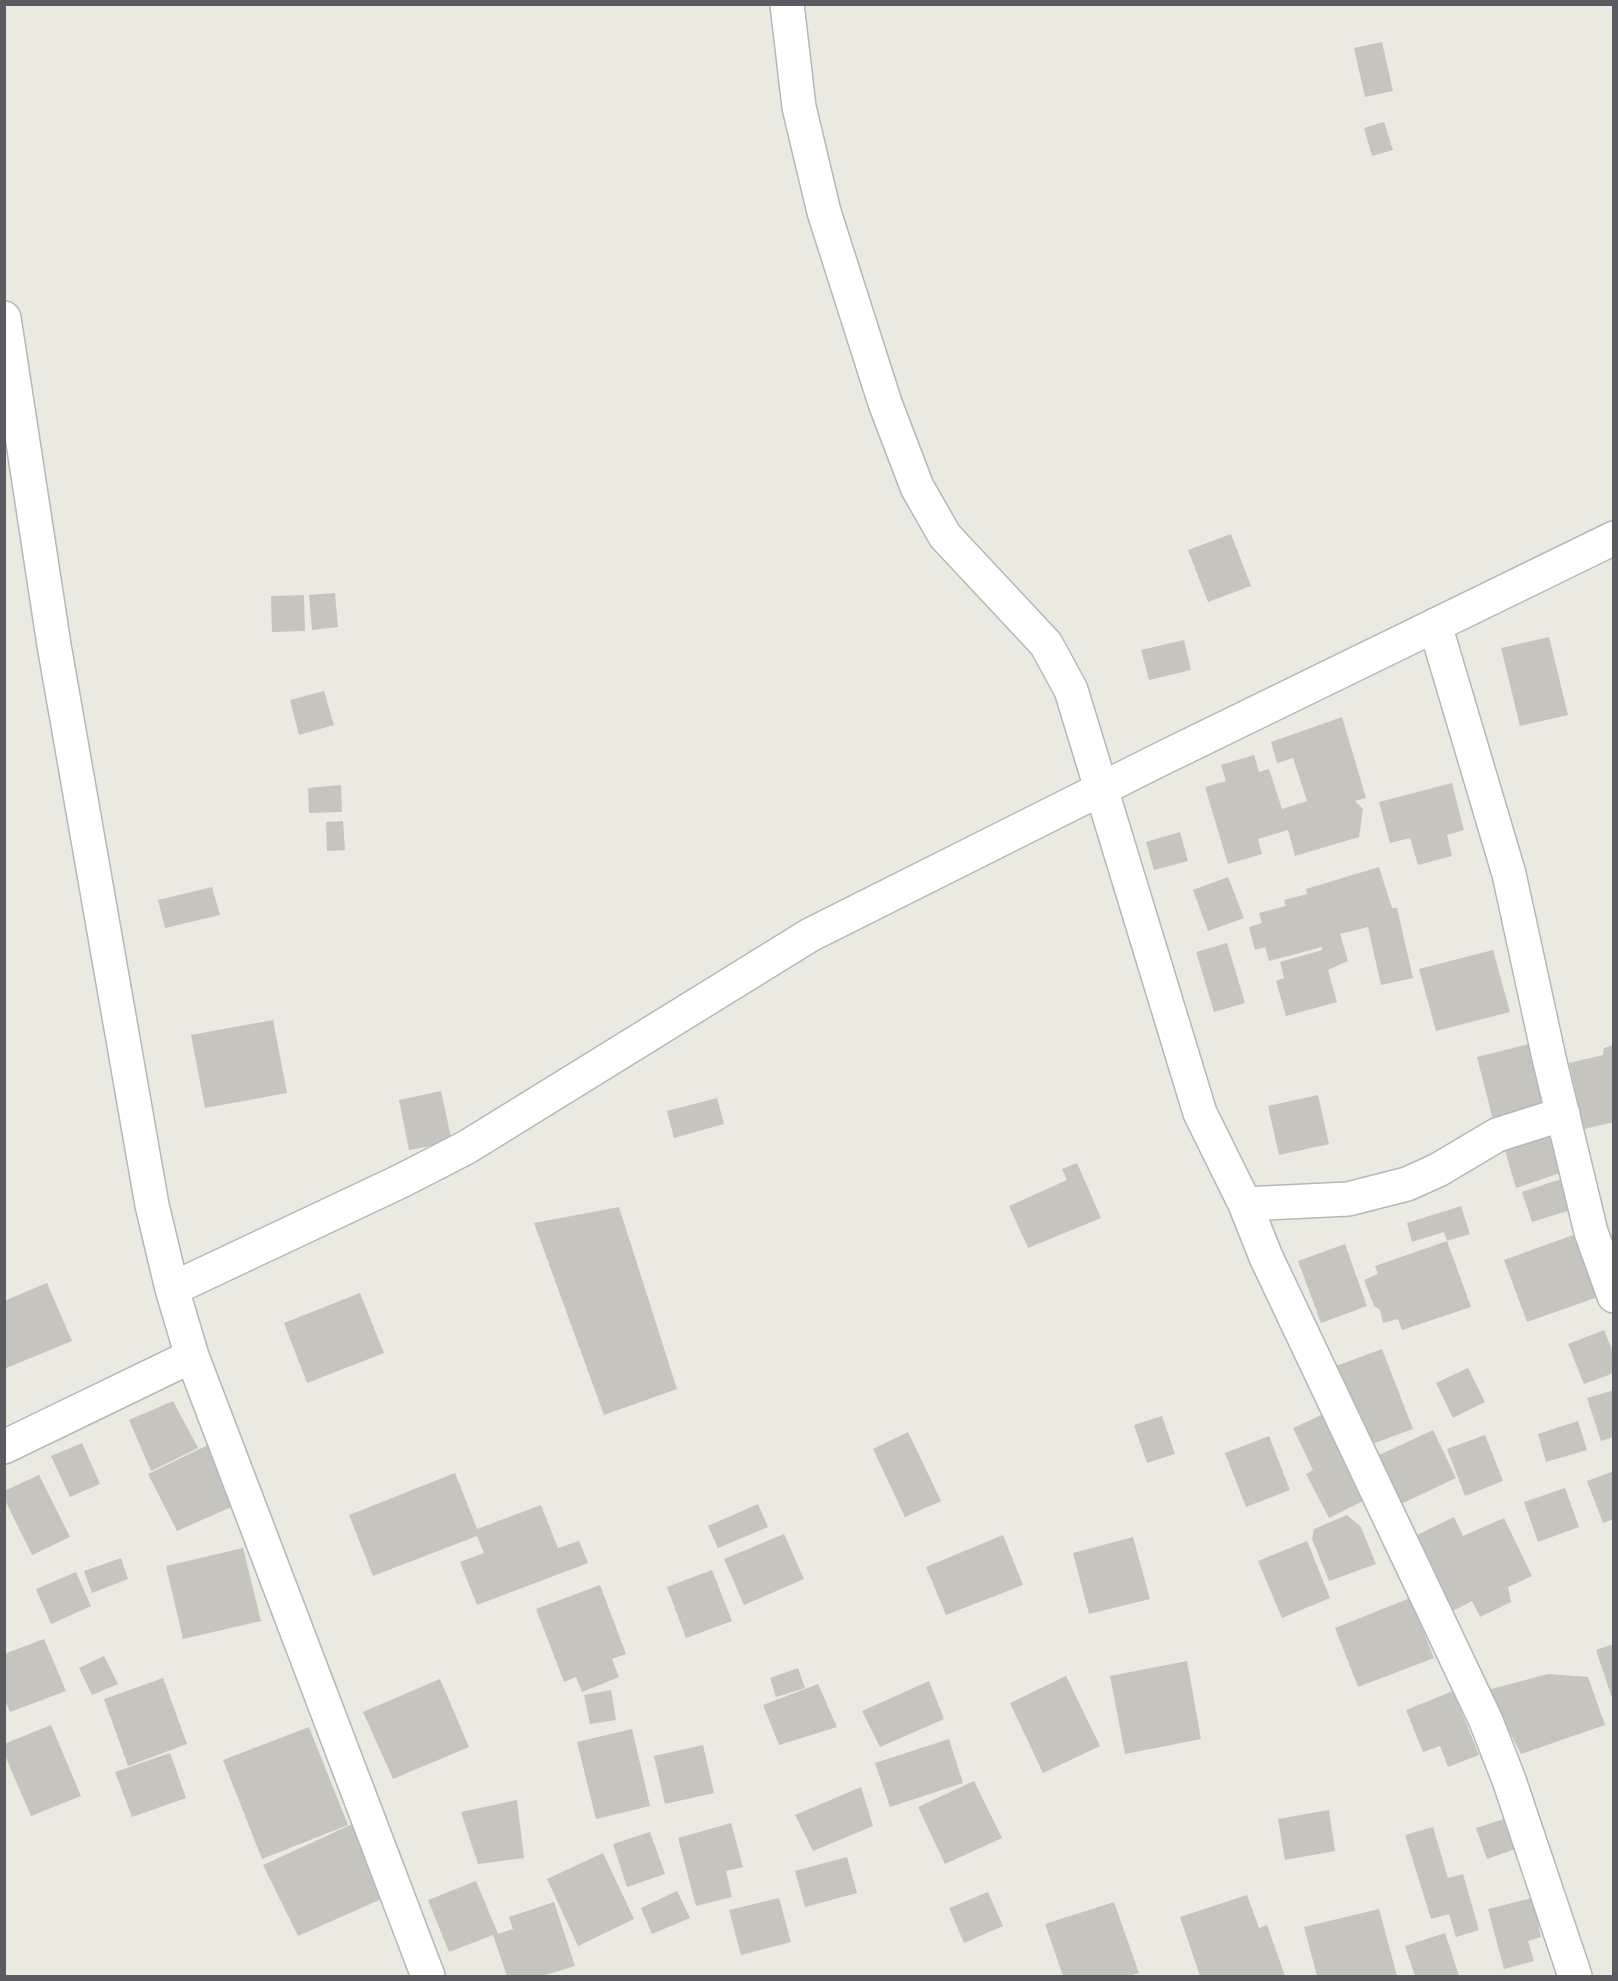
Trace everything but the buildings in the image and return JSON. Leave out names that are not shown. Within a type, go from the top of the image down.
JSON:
[{"type":"street","points":[[787,4],[799,107],[824,212],[885,403],[917,487],[945,536],[1046,644],[1071,690],[1200,1113],[1245,1204],[1266,1257],[1486,1721],[1509,1780],[1575,1977]]},
{"type":"street","points":[[4,318],[54,645],[152,1205],[172,1289],[192,1356],[428,1977]]},
{"type":"street","points":[[172,1289],[401,1181],[467,1147],[810,935],[1614,538]]},
{"type":"street","points":[[1435,625],[1509,874],[1591,1232],[1614,1296]]},
{"type":"street","points":[[1245,1204],[1348,1199],[1407,1184],[1438,1170],[1497,1134],[1563,1114]]},
{"type":"street","points":[[4,1447],[192,1356]]}]
